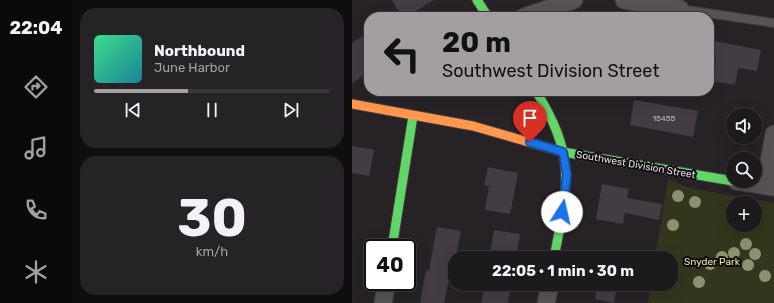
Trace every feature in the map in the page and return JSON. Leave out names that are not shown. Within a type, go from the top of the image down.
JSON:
[{"type":"street","points":[[476,0],[484,12]]},
{"type":"street","points":[[539,12],[574,0]]},
{"type":"street","points":[[624,0],[680,9]]},
{"type":"street","points":[[538,96],[552,123],[563,152],[567,170],[567,189],[555,251]]},
{"type":"street","name":"Southwest Division Street","points":[[352,104],[473,126],[563,152],[726,180]]},
{"type":"street","points":[[393,239],[413,116]]},
{"type":"street","points":[[770,187],[774,134]]},
{"type":"street","points":[[383,303],[385,291]]},
{"type":"street","points":[[546,303],[549,291]]},
{"type":"lane","points":[[680,9],[700,12]]},
{"type":"lane","points":[[714,14],[774,23]]},
{"type":"green space","name":"Snyder Park","points":[[668,179],[690,188],[735,196],[726,196],[726,232],[762,232],[762,201],[774,203],[774,303],[648,303],[650,291],[678,291],[678,251],[656,251]]},
{"type":"building","points":[[392,0],[434,0],[414,12],[399,12]]},
{"type":"building","points":[[364,35],[364,75],[352,83],[352,43]]},
{"type":"building","points":[[714,41],[761,50],[757,71],[738,68],[735,85],[714,81],[716,60],[714,59]]},
{"type":"building","points":[[634,100],[698,111],[693,137],[630,125]]},
{"type":"building","points":[[352,146],[374,150],[369,176],[352,173]]},
{"type":"building","points":[[488,167],[518,173],[510,214],[485,210],[489,186],[484,185]]},
{"type":"building","points":[[602,184],[629,189],[627,198],[662,204],[659,220],[625,213],[623,224],[596,219]]},
{"type":"building","points":[[437,227],[461,231],[457,251],[448,251],[448,282],[444,303],[420,303],[426,270],[429,271]]},
{"type":"building","points":[[494,230],[520,234],[517,251],[490,251]]},
{"type":"building","points":[[484,291],[510,291],[508,303],[481,303]]},
{"type":"building","points":[[596,291],[616,291],[614,303],[595,299]]},
{"type":"traffic: fast","points":[[477,0],[485,12]]},
{"type":"traffic: fast","points":[[539,96],[558,135],[566,172],[563,211],[555,251]]},
{"type":"traffic: fast","points":[[393,239],[413,116]]},
{"type":"traffic: fast","points":[[539,145],[563,152],[726,180]]},
{"type":"traffic: slow","points":[[352,104],[473,126],[539,145]]},
{"type":"route","points":[[530,142],[563,152],[566,160],[567,189],[562,212]]}]
